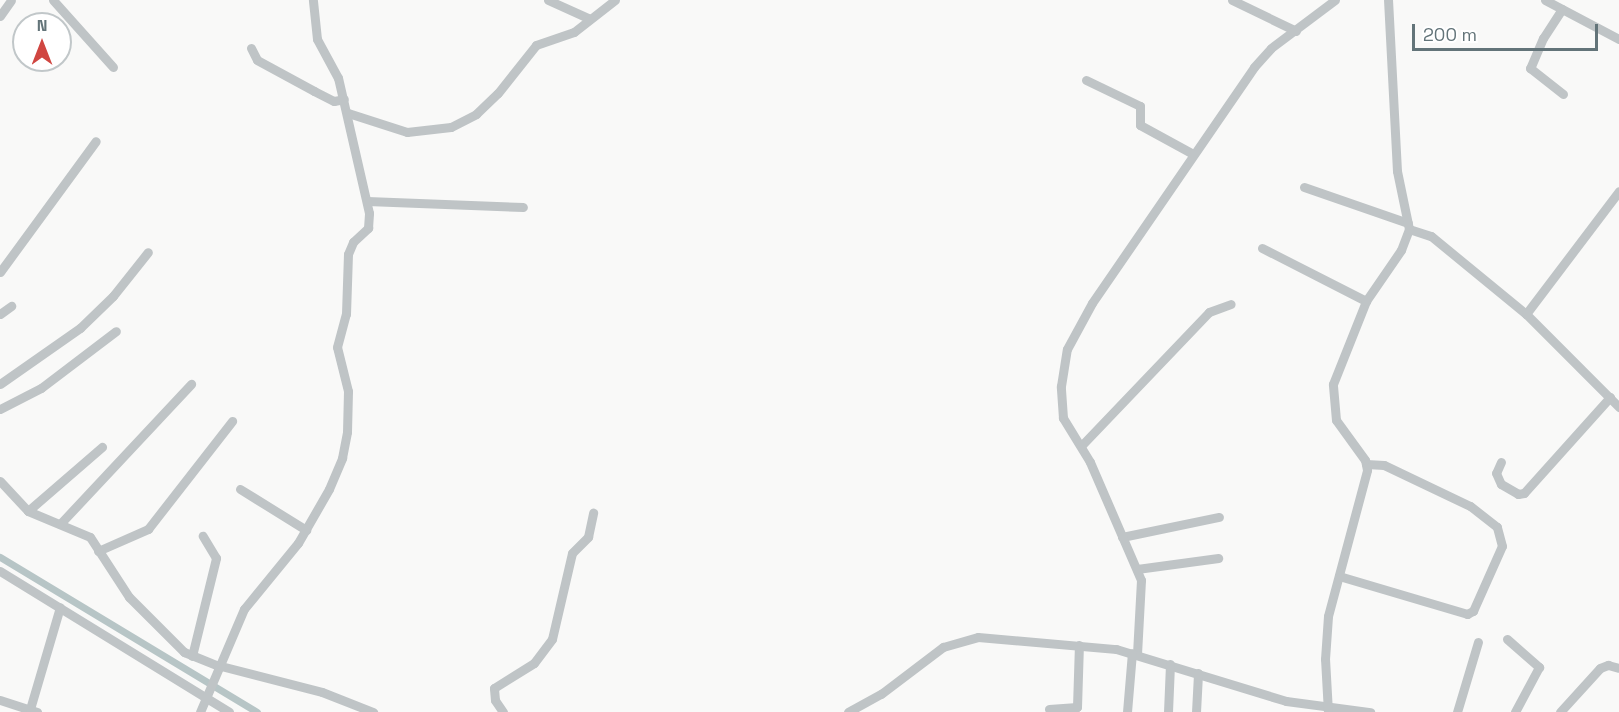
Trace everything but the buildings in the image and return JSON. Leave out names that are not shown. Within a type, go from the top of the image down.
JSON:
[{"type":"street","points":[[0,16],[11,0]]},
{"type":"street","points":[[52,0],[113,67]]},
{"type":"street","points":[[200,712],[217,665],[250,600],[306,530],[342,458],[349,397],[337,347],[346,314],[348,254],[353,242],[368,228],[367,201],[344,99],[332,64],[317,39],[313,0]]},
{"type":"street","points":[[548,0],[590,19]]},
{"type":"street","points":[[348,113],[407,132],[451,127],[476,114],[498,93],[536,45],[566,37],[615,0]]},
{"type":"street","points":[[1232,0],[1296,31]]},
{"type":"street","points":[[1127,712],[1142,584],[1081,446],[1060,408],[1061,386],[1072,334],[1193,154],[1263,55],[1335,0]]},
{"type":"street","points":[[1328,709],[1325,637],[1339,576],[1366,480],[1366,464],[1336,420],[1332,397],[1336,371],[1366,301],[1401,250],[1408,226],[1397,171],[1388,0]]},
{"type":"street","points":[[1545,0],[1619,39]]},
{"type":"street","points":[[1562,9],[1543,38],[1530,68],[1563,94]]},
{"type":"street","points":[[251,48],[254,58],[295,81],[334,101],[344,99]]},
{"type":"street","points":[[1086,80],[1140,106],[1140,125],[1193,154]]},
{"type":"street","points":[[0,272],[96,141]]},
{"type":"street","points":[[1304,187],[1431,236],[1526,314],[1619,407]]},
{"type":"street","points":[[1526,314],[1619,191]]},
{"type":"street","points":[[367,201],[523,207]]},
{"type":"street","points":[[1262,248],[1366,301]]},
{"type":"street","points":[[0,384],[80,328],[113,296],[148,252]]},
{"type":"street","points":[[1081,446],[1209,312],[1231,304]]},
{"type":"street","points":[[0,314],[11,306]]},
{"type":"street","points":[[0,409],[41,388],[116,331]]},
{"type":"street","points":[[60,524],[191,384]]},
{"type":"street","points":[[1501,462],[1496,470],[1499,481],[1518,494],[1524,493],[1610,397]]},
{"type":"street","points":[[98,552],[148,529],[232,421]]},
{"type":"street","points":[[28,511],[102,447]]},
{"type":"street","points":[[1339,576],[1467,614],[1473,611],[1502,546],[1497,526],[1470,506],[1384,465],[1366,464]]},
{"type":"street","points":[[0,481],[28,511],[90,537],[114,579],[159,632],[192,656],[217,665],[322,692],[374,712]]},
{"type":"street","points":[[240,489],[306,530]]},
{"type":"street","points":[[503,712],[495,699],[494,688],[534,663],[552,639],[572,553],[588,537],[593,513]]},
{"type":"street","points":[[1122,537],[1219,517]]},
{"type":"street","points":[[192,656],[216,558],[203,536]]},
{"type":"street","points":[[1137,569],[1218,558]]},
{"type":"street","points":[[0,571],[229,712]]},
{"type":"street","points":[[0,700],[33,711],[60,607]]},
{"type":"street","points":[[848,712],[881,694],[927,657],[968,638],[1079,645],[1135,653],[1286,701],[1328,709],[1370,712]]},
{"type":"street","points":[[1507,639],[1539,667],[1515,712]]},
{"type":"street","points":[[1457,712],[1478,642]]},
{"type":"street","points":[[1049,709],[1077,707],[1079,645]]},
{"type":"street","points":[[1167,712],[1170,664]]},
{"type":"street","points":[[1560,712],[1600,668],[1608,665],[1619,668]]},
{"type":"street","points":[[1196,712],[1198,673]]},
{"type":"waterway","points":[[0,557],[257,712]]}]
